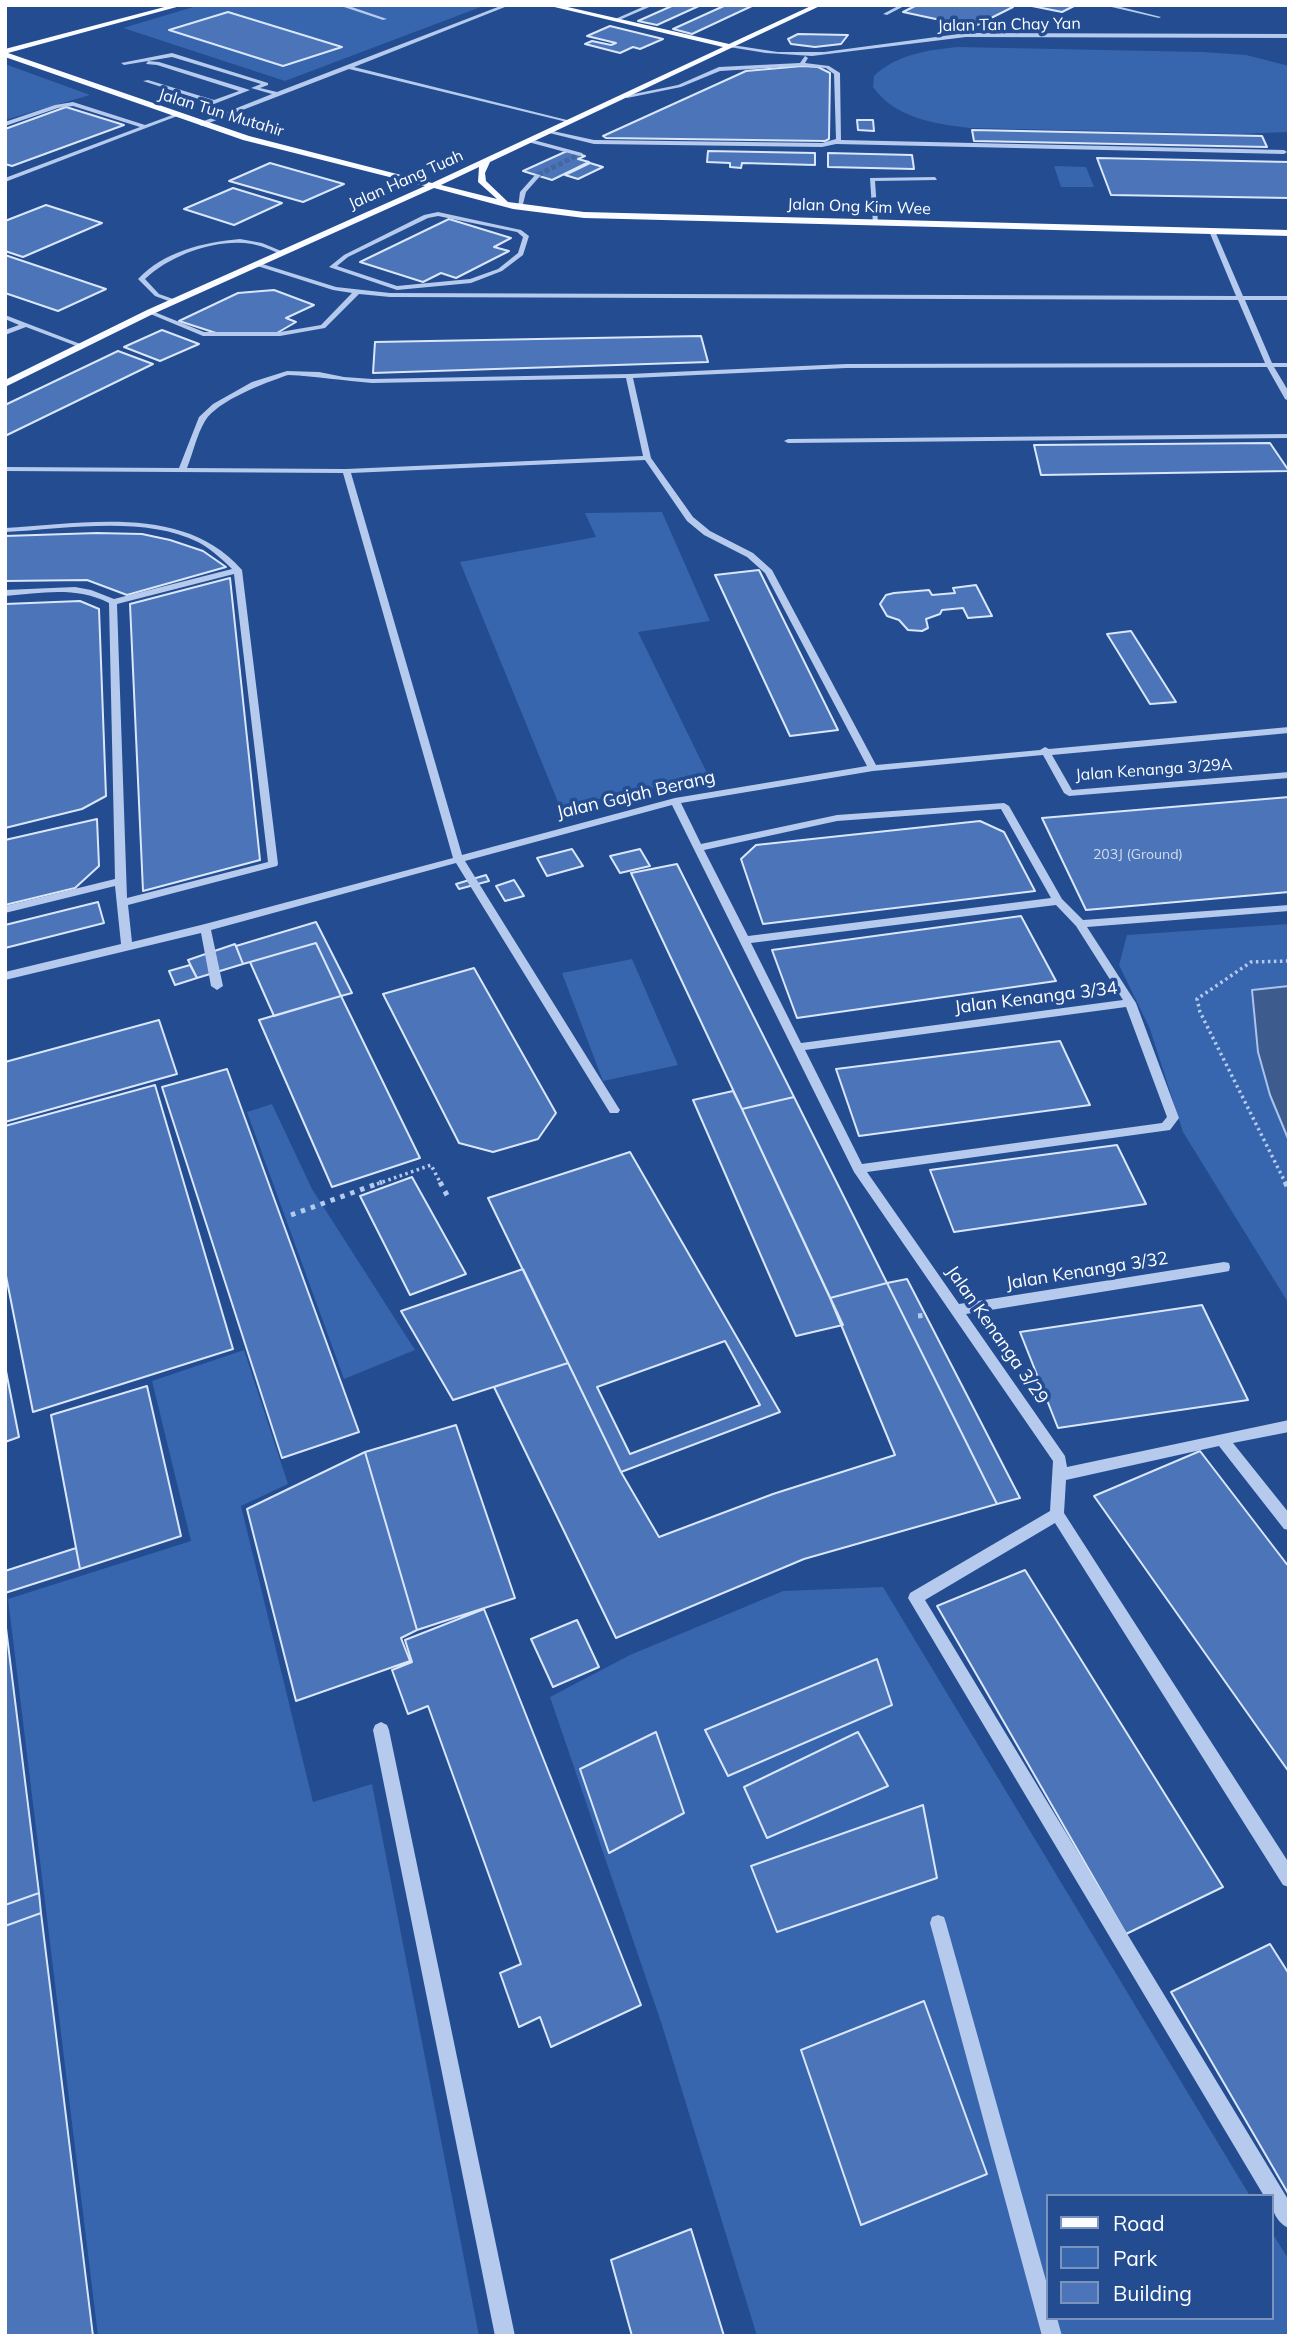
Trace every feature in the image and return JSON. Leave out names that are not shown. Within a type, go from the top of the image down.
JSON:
[{"type":"main road","points":[[5,52],[181,5]]},
{"type":"main road","points":[[549,5],[732,47]]},
{"type":"main road","name":"Jalan Hang Tuah","points":[[5,384],[150,312],[432,186],[819,5]]},
{"type":"main road","name":"Jalan Tun Mutahir","points":[[5,52],[201,124],[432,186]]},
{"type":"main road","points":[[486,161],[481,173],[482,182],[490,191],[517,207]]},
{"type":"main road","name":"Jalan Ong Kim Wee","points":[[432,186],[517,207],[584,215],[1289,233]]},
{"type":"street","points":[[340,5],[384,19]]},
{"type":"street","points":[[201,124],[508,5]]},
{"type":"street","points":[[615,20],[652,5]]},
{"type":"street","points":[[885,14],[904,5]]},
{"type":"street","points":[[1105,5],[1159,17],[1153,22]]},
{"type":"street","points":[[1147,27],[1147,36]]},
{"type":"street","name":"Jalan Tan Chay Yan","points":[[732,47],[768,53],[807,54],[940,37],[1289,36]]},
{"type":"street","points":[[802,64],[807,54]]},
{"type":"street","points":[[146,81],[214,102],[266,84],[172,55],[124,63],[157,64],[244,91]]},
{"type":"street","points":[[627,96],[679,86],[719,69],[802,64],[827,67],[837,74],[839,139],[836,142]]},
{"type":"street","points":[[348,67],[569,122]]},
{"type":"street","points":[[254,88],[278,94]]},
{"type":"street","points":[[5,124],[57,106],[73,104],[145,127]]},
{"type":"street","points":[[7,179],[177,115]]},
{"type":"street","points":[[548,132],[594,142],[822,145],[836,142],[1284,152]]},
{"type":"street","points":[[530,141],[580,154]]},
{"type":"street","points":[[517,207],[523,192],[538,175]]},
{"type":"street","points":[[875,223],[872,180],[935,179]]},
{"type":"street","points":[[390,295],[397,288],[471,281],[500,270],[521,254],[526,236],[519,231],[438,214],[426,216],[346,256],[332,267],[397,288]]},
{"type":"street","points":[[1212,231],[1269,365],[1289,399]]},
{"type":"street","points":[[174,301],[157,295],[141,279],[147,271],[211,245],[250,242],[283,253]]},
{"type":"street","points":[[256,264],[335,289],[390,295],[1289,298]]},
{"type":"street","points":[[150,312],[203,334],[280,334],[323,327],[356,293]]},
{"type":"street","points":[[5,317],[81,346]]},
{"type":"street","points":[[5,333],[25,325]]},
{"type":"street","points":[[182,470],[202,419],[216,406],[255,384],[287,373],[372,381],[629,376],[846,366],[1289,365]]},
{"type":"street","points":[[629,376],[647,458],[690,519],[707,533],[750,555],[769,572],[873,768]]},
{"type":"street","points":[[788,441],[1289,436]]},
{"type":"street","points":[[5,469],[346,471],[647,458]]},
{"type":"street","points":[[346,471],[458,858],[614,1110]]},
{"type":"street","points":[[5,530],[119,526],[159,528],[195,538],[220,552],[238,570],[273,864],[122,903]]},
{"type":"street","points":[[5,593],[74,589],[101,594],[113,602],[238,570]]},
{"type":"street","points":[[113,602],[120,881],[127,947]]},
{"type":"street","name":"Jalan Gajah Berang","points":[[5,976],[205,928],[675,801],[873,768],[1045,750],[1289,730]]},
{"type":"street","name":"Jalan Kenanga 3/29A","points":[[1045,750],[1069,793],[1289,775]]},
{"type":"street","name":"Jalan Kenanga 3/29","points":[[675,801],[858,1169],[1060,1460],[1057,1514]]},
{"type":"street","name":"Jalan Kenanga 3/34","points":[[698,848],[837,818],[1004,806],[1058,901],[1080,924],[1130,1003],[797,1047]]},
{"type":"street","points":[[5,910],[120,881]]},
{"type":"street","points":[[744,940],[1058,901]]},
{"type":"street","points":[[1080,924],[1289,908]]},
{"type":"street","points":[[205,928],[217,986]]},
{"type":"street","points":[[858,1169],[1166,1127],[1173,1118],[1130,1003]]},
{"type":"street","name":"Jalan Kenanga 3/32","points":[[957,1310],[1224,1267]]},
{"type":"street","points":[[1060,1475],[1289,1426]]},
{"type":"street","points":[[1222,1439],[1289,1524]]},
{"type":"street","points":[[1289,1879],[1057,1514],[915,1598],[1289,2219]]},
{"type":"street","points":[[381,1730],[505,2336]]},
{"type":"street","points":[[938,1923],[1046,2314]]},
{"type":"path","points":[[1289,961],[1251,962],[1197,999],[1200,1012],[1239,1094],[1289,1190]]},
{"type":"path","points":[[291,1215],[431,1165],[449,1199]]},
{"type":"green space","points":[[200,5],[486,5],[285,81],[123,28]]},
{"type":"green space","points":[[958,47],[1203,52],[1246,55],[1289,66],[1289,132],[1239,134],[970,128],[904,113],[873,87],[874,76],[903,58]]},
{"type":"green space","points":[[5,64],[90,95],[5,120]]},
{"type":"green space","points":[[1054,166],[1086,167],[1094,187],[1061,187]]},
{"type":"green space","points":[[662,512],[710,621],[638,632],[709,777],[560,807],[460,562],[596,537],[585,513]]},
{"type":"green space","points":[[1289,924],[1289,1304],[1183,1132],[1150,1029],[1119,965],[1127,935]]},
{"type":"green space","points":[[632,959],[678,1065],[603,1081],[562,973]]},
{"type":"green space","points":[[272,1104],[312,1189],[415,1350],[344,1379],[247,1112]]},
{"type":"green space","points":[[244,1350],[288,1484],[241,1506],[313,1802],[372,1784],[479,2336],[98,2336],[8,1599],[191,1541],[152,1381]]},
{"type":"green space","points":[[883,1587],[1249,2194],[1046,2194],[1046,2320],[1273,2320],[1273,2234],[1289,2260],[1289,2336],[757,2336],[662,2025],[550,1697],[630,1655],[783,1591]]},
{"type":"shaded area","points":[[1289,986],[1289,1141],[1270,1095],[1258,1052],[1252,990]]},
{"type":"building","points":[[674,5],[701,5],[657,25],[638,21]]},
{"type":"building","points":[[726,5],[754,5],[692,34],[673,29]]},
{"type":"building","points":[[917,5],[1013,7],[973,27],[903,12]]},
{"type":"building","points":[[1027,5],[1076,5],[1062,12]]},
{"type":"building","points":[[228,12],[342,47],[283,66],[169,30]]},
{"type":"building","points":[[610,26],[663,39],[640,49],[633,47],[620,53],[585,44],[592,41],[611,45],[616,43],[587,36]]},
{"type":"building","points":[[798,34],[848,35],[841,44],[815,47],[791,44],[788,39]]},
{"type":"building","points":[[818,67],[830,73],[829,139],[825,141],[603,136],[746,71]]},
{"type":"building","points":[[66,107],[124,125],[12,166],[5,164],[5,129]]},
{"type":"building","points":[[857,120],[873,120],[874,131],[858,130]]},
{"type":"building","points":[[972,130],[1262,136],[1267,147],[974,141]]},
{"type":"building","points":[[567,151],[585,156],[578,159],[589,162],[552,180],[523,171]]},
{"type":"building","points":[[708,151],[815,153],[815,165],[742,163],[741,168],[730,167],[730,163],[707,162]]},
{"type":"building","points":[[828,153],[912,155],[914,169],[828,167]]},
{"type":"building","points":[[1097,158],[1289,162],[1289,198],[1111,195]]},
{"type":"building","points":[[270,163],[344,184],[303,202],[229,181]]},
{"type":"building","points":[[590,163],[603,167],[578,179],[565,175]]},
{"type":"building","points":[[233,188],[282,203],[234,225],[184,209]]},
{"type":"building","points":[[46,205],[102,223],[23,257],[5,251],[5,221]]},
{"type":"building","points":[[449,219],[511,238],[494,247],[509,251],[456,278],[441,273],[423,282],[360,262]]},
{"type":"building","points":[[5,255],[106,289],[58,311],[5,293]]},
{"type":"building","points":[[274,290],[314,305],[286,318],[296,322],[277,333],[219,334],[179,321],[238,293]]},
{"type":"building","points":[[162,330],[199,344],[160,361],[124,347]]},
{"type":"building","points":[[701,336],[708,362],[373,373],[375,342]]},
{"type":"building","points":[[118,351],[153,364],[5,436],[5,405]]},
{"type":"building","points":[[1270,443],[1289,471],[1041,475],[1034,445]]},
{"type":"building","points":[[142,534],[170,540],[203,551],[226,567],[127,595],[87,580],[5,581],[5,536]]},
{"type":"building","points":[[759,570],[838,730],[790,736],[715,575]]},
{"type":"building","points":[[230,578],[260,860],[143,891],[130,604]]},
{"type":"building","points":[[976,585],[992,616],[968,618],[963,608],[942,610],[940,614],[926,619],[928,628],[922,631],[908,630],[899,620],[887,616],[880,604],[886,595],[894,593],[929,590],[932,595],[955,593],[953,588]]},
{"type":"building","points":[[80,601],[99,609],[106,796],[82,809],[5,828],[5,604]]},
{"type":"building","points":[[1131,631],[1176,702],[1150,704],[1107,634]]},
{"type":"building","points":[[1289,797],[1289,892],[1086,910],[1042,818]]},
{"type":"building","points":[[97,819],[99,866],[75,888],[5,905],[5,840]]},
{"type":"building","points":[[980,821],[1004,832],[1035,891],[763,924],[741,859],[756,845]]},
{"type":"building","points":[[572,849],[583,866],[547,876],[537,858]]},
{"type":"building","points":[[640,849],[650,866],[620,873],[610,856]]},
{"type":"building","points":[[677,864],[794,1097],[742,1109],[631,873]]},
{"type":"building","points":[[486,875],[489,881],[459,889],[456,884]]},
{"type":"building","points":[[514,880],[524,896],[505,901],[496,886]]},
{"type":"building","points":[[98,902],[104,923],[5,948],[5,925]]},
{"type":"building","points":[[1021,916],[1056,981],[797,1018],[772,950]]},
{"type":"building","points":[[316,922],[352,993],[341,996],[316,943],[243,964],[236,946]]},
{"type":"building","points":[[316,943],[341,996],[274,1016],[250,962]]},
{"type":"building","points":[[235,944],[243,964],[197,978],[188,960]]},
{"type":"building","points":[[190,965],[197,978],[175,985],[169,971]]},
{"type":"building","points":[[474,968],[556,1113],[538,1139],[493,1152],[459,1143],[383,994]]},
{"type":"building","points":[[341,996],[420,1158],[332,1187],[259,1020]]},
{"type":"building","points":[[159,1020],[177,1074],[5,1122],[5,1062]]},
{"type":"building","points":[[1060,1041],[1090,1105],[859,1136],[836,1069]]},
{"type":"building","points":[[227,1069],[359,1432],[282,1458],[162,1087]]},
{"type":"building","points":[[155,1085],[233,1349],[33,1412],[5,1271],[5,1126]]},
{"type":"building","points":[[733,1091],[843,1325],[796,1336],[693,1100]]},
{"type":"building","points":[[794,1097],[887,1283],[830,1298],[742,1109]]},
{"type":"building","points":[[1117,1145],[1146,1204],[954,1232],[930,1170]]},
{"type":"building","points":[[630,1152],[780,1412],[621,1472],[488,1198]]},
{"type":"building","points":[[412,1177],[466,1274],[410,1295],[360,1196]]},
{"type":"building","points":[[523,1269],[568,1363],[453,1400],[401,1311]]},
{"type":"building","points":[[907,1279],[1020,1498],[997,1504],[887,1283]]},
{"type":"building","points":[[887,1283],[997,1504],[804,1559],[616,1638],[494,1387],[568,1363],[621,1472],[659,1537],[773,1494],[895,1455],[830,1298]]},
{"type":"building","points":[[1202,1305],[1248,1400],[1058,1428],[1020,1332]]},
{"type":"building","points":[[725,1341],[760,1405],[630,1454],[597,1387]]},
{"type":"building","points":[[5,1366],[19,1437],[5,1442]]},
{"type":"building","points":[[147,1386],[181,1536],[80,1569],[51,1415]]},
{"type":"building","points":[[456,1425],[515,1598],[417,1630],[365,1452]]},
{"type":"building","points":[[1200,1451],[1289,1567],[1289,1772],[1094,1496]]},
{"type":"building","points":[[365,1452],[417,1630],[401,1638],[410,1661],[296,1701],[247,1509]]},
{"type":"building","points":[[76,1548],[80,1569],[5,1593],[5,1571]]},
{"type":"building","points":[[1025,1570],[1223,1887],[1126,1934],[937,1606]]},
{"type":"building","points":[[484,1609],[641,2005],[551,2047],[540,2017],[519,2027],[500,1973],[521,1964],[428,1706],[408,1714],[392,1670],[412,1662],[405,1640]]},
{"type":"building","points":[[5,1620],[39,1893],[5,1905]]},
{"type":"building","points":[[577,1620],[599,1667],[553,1687],[531,1639]]},
{"type":"building","points":[[877,1659],[892,1705],[728,1776],[705,1730]]},
{"type":"building","points":[[656,1732],[684,1813],[609,1853],[580,1769]]},
{"type":"building","points":[[858,1732],[888,1786],[767,1838],[744,1787]]},
{"type":"building","points":[[923,1805],[937,1878],[777,1932],[751,1866]]},
{"type":"building","points":[[39,1893],[41,1913],[5,1926],[5,1905]]},
{"type":"building","points":[[41,1913],[93,2336],[5,2336],[5,1926]]},
{"type":"building","points":[[1270,1944],[1289,1974],[1289,2195],[1171,1992]]},
{"type":"building","points":[[924,2001],[987,2174],[861,2225],[801,2050]]},
{"type":"building","points":[[691,2229],[724,2336],[632,2336],[611,2260]]},
{"type":"tunnel","points":[[538,175],[580,154]]}]
